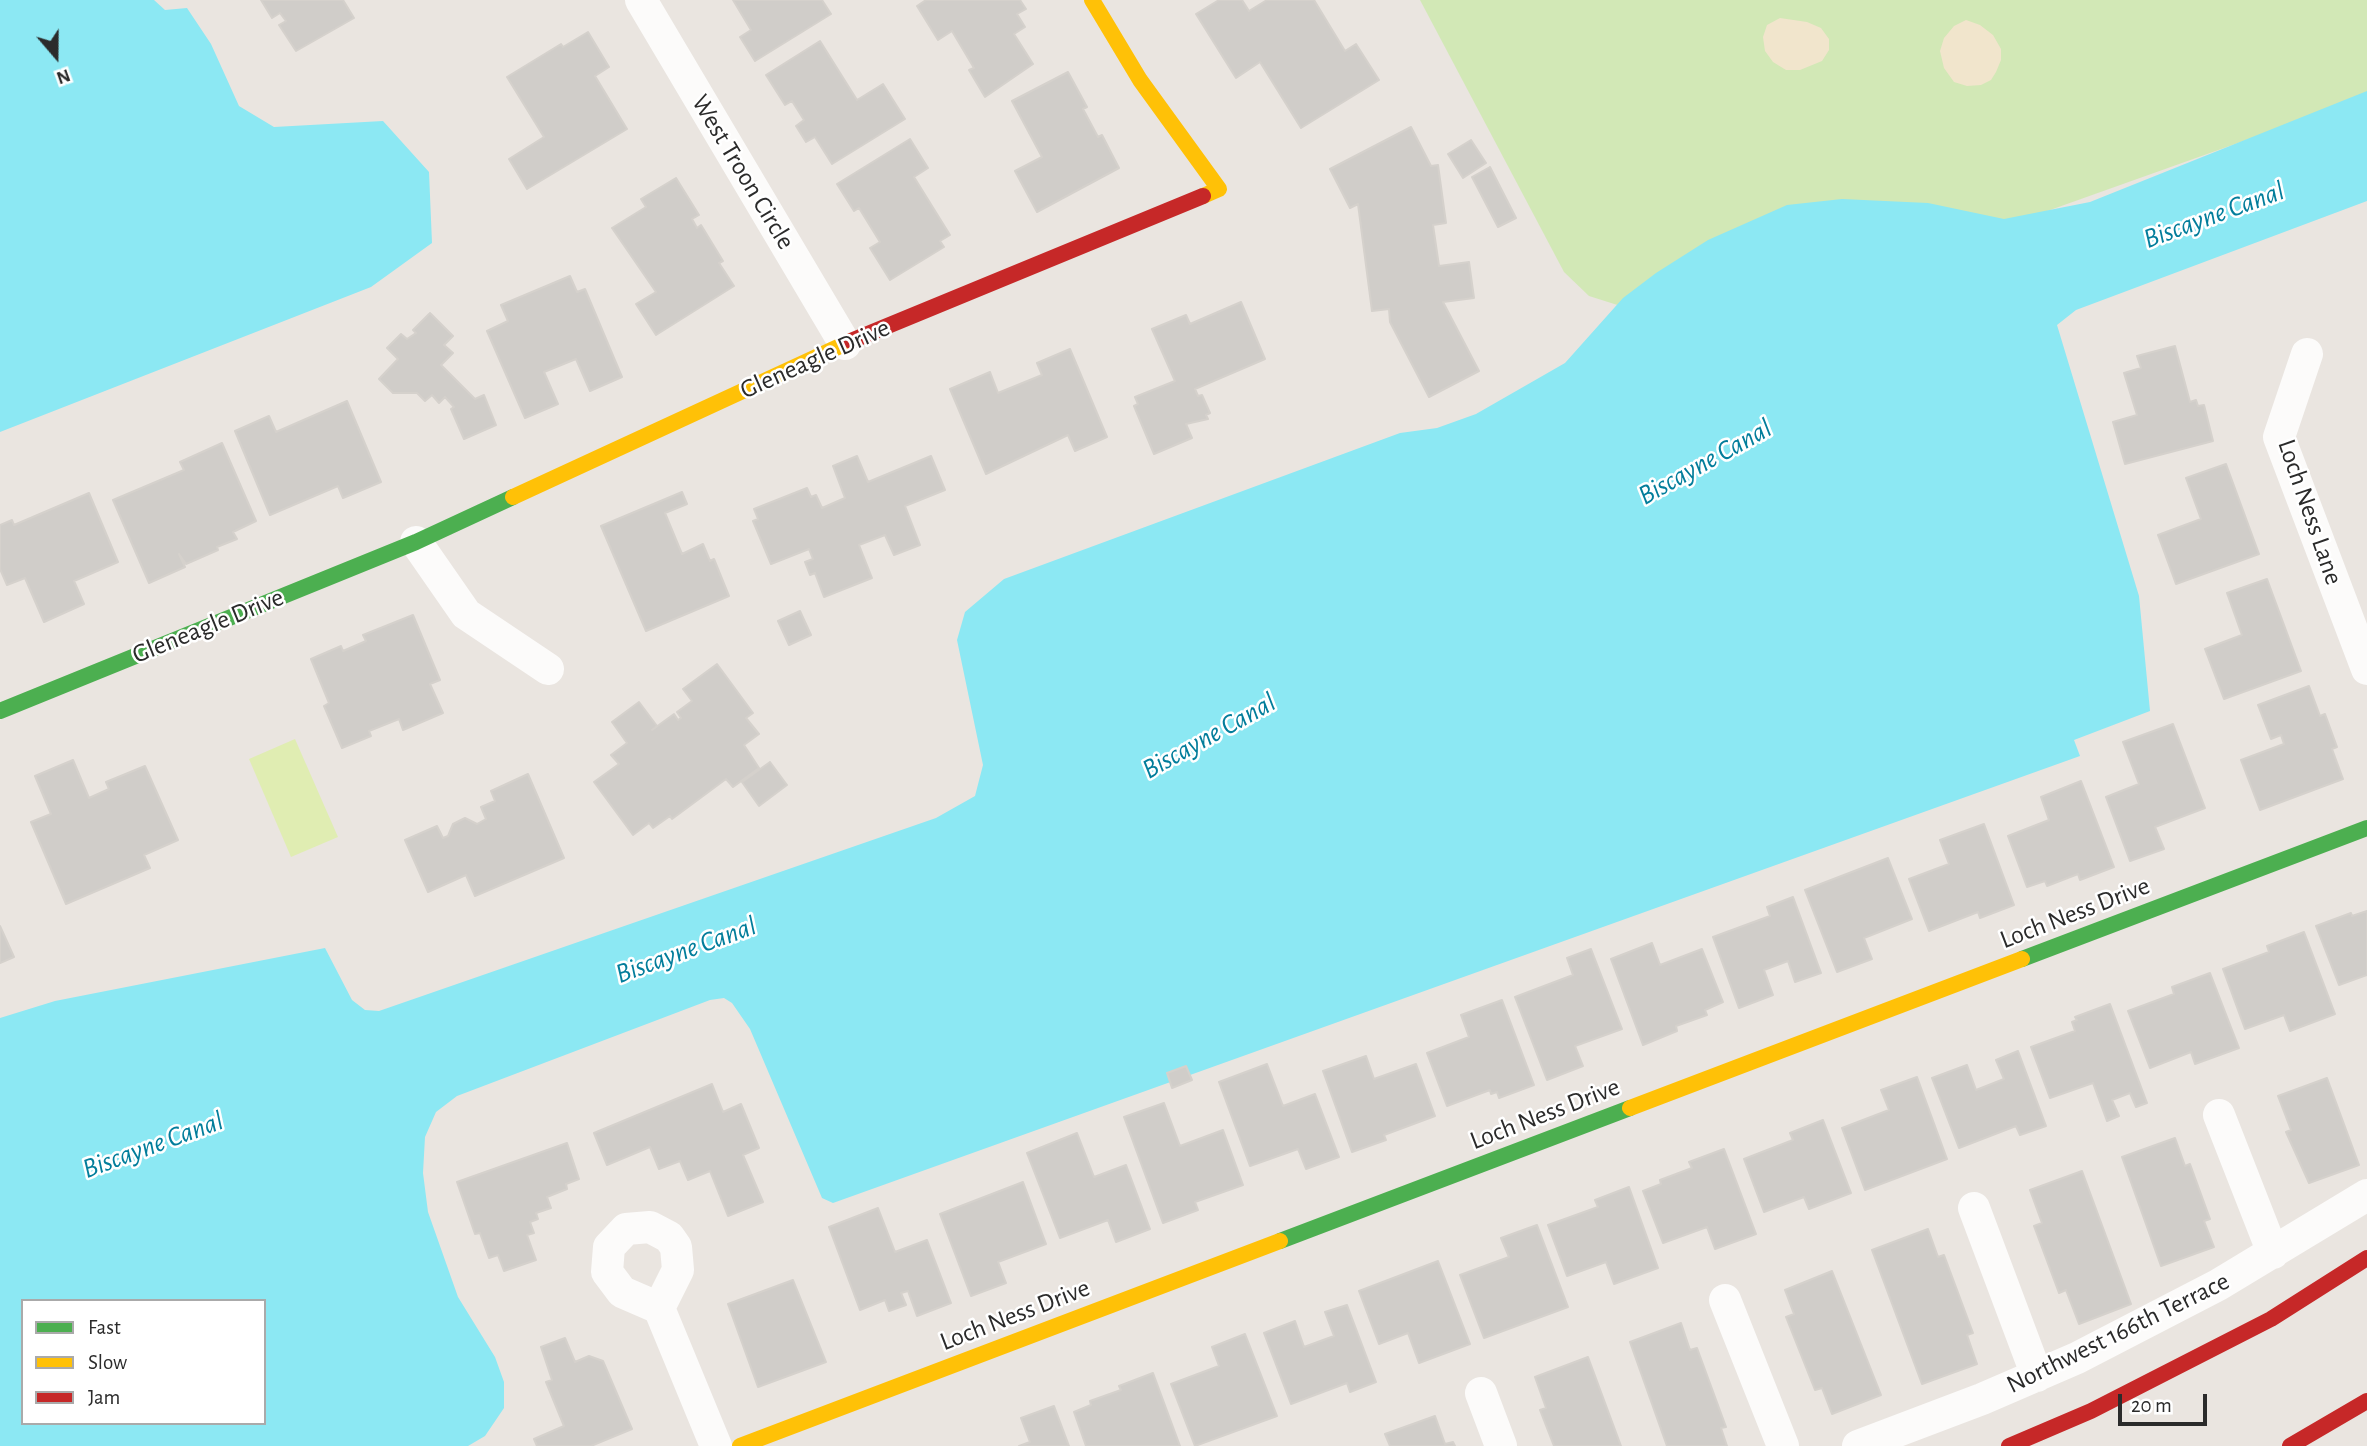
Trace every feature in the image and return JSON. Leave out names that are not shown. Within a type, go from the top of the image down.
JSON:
[{"type":"main road","name":"Gleneagle Drive","points":[[0,711],[416,542],[845,344],[1219,189],[1140,80],[1091,0]]},
{"type":"main road","name":"Loch Ness Drive","points":[[740,1446],[2367,828]]},
{"type":"main road","points":[[2009,1446],[2091,1411],[2271,1319],[2367,1258]]},
{"type":"main road","points":[[2290,1446],[2367,1401]]},
{"type":"street","name":"West Troon Circle","points":[[641,0],[845,344]]},
{"type":"street","name":"Loch Ness Lane","points":[[2307,354],[2279,437],[2367,669]]},
{"type":"street","points":[[416,542],[466,614],[548,669]]},
{"type":"street","points":[[2219,1115],[2273,1253]]},
{"type":"street","name":"Northwest 166th Terrace","points":[[1858,1446],[2038,1376],[2146,1323],[2273,1253],[2367,1195]]},
{"type":"street","points":[[1974,1208],[2038,1376]]},
{"type":"street","points":[[1725,1300],[1783,1446]]},
{"type":"street","points":[[659,1308],[716,1446]]},
{"type":"street","points":[[1481,1393],[1501,1446]]},
{"type":"green space","points":[[1420,0],[2367,0],[2367,97],[1966,240],[1649,315],[1589,296],[1564,272]]},
{"type":"green space","points":[[295,739],[338,837],[291,857],[249,759]]},
{"type":"sand","points":[[1780,18],[1807,22],[1821,28],[1829,39],[1829,50],[1822,61],[1800,70],[1786,70],[1773,62],[1765,51],[1763,37],[1767,25]]},
{"type":"sand","points":[[1966,20],[1980,25],[1993,35],[2001,49],[2001,60],[1996,72],[1991,80],[1981,85],[1967,86],[1954,82],[1944,68],[1940,51],[1944,38],[1954,26]]},
{"type":"water","points":[[0,0],[154,0],[165,10],[187,8],[211,44],[239,106],[274,127],[383,121],[429,172],[432,243],[371,287],[0,432]]},
{"type":"water","name":"Biscayne Canal","points":[[2367,91],[2367,201],[2076,310],[2057,325],[2139,596],[2150,711],[2074,740],[2080,756],[833,1203],[822,1198],[750,1029],[732,1003],[724,998],[710,1000],[457,1096],[436,1112],[425,1137],[423,1173],[428,1212],[458,1297],[495,1357],[504,1382],[504,1408],[485,1436],[468,1446],[0,1446],[0,1018],[55,1001],[325,948],[352,1000],[365,1010],[379,1011],[936,818],[975,796],[983,765],[957,640],[965,612],[1004,579],[1400,433],[1437,428],[1476,414],[1565,363],[1623,298],[1656,273],[1708,240],[1787,205],[1842,199],[1928,203],[2004,219],[2090,202]]},
{"type":"building","points":[[261,0],[343,0],[354,18],[296,51],[279,25],[286,21],[280,13],[272,18]]},
{"type":"building","points":[[733,0],[822,0],[831,14],[755,61],[740,37],[751,30]]},
{"type":"building","points":[[926,0],[1020,0],[1026,9],[1017,14],[1025,27],[1014,34],[1033,64],[985,97],[969,70],[974,68],[952,31],[938,40],[917,6]]},
{"type":"building","points":[[1219,0],[1242,0],[1249,11],[1267,0],[1314,0],[1345,51],[1356,44],[1379,80],[1301,128],[1260,62],[1236,78],[1196,14]]},
{"type":"building","points":[[588,32],[609,67],[595,76],[627,129],[527,189],[509,159],[544,137],[507,77],[561,44],[563,47]]},
{"type":"building","points":[[820,41],[857,100],[883,84],[905,119],[832,164],[815,137],[806,142],[796,126],[804,120],[792,101],[785,105],[766,75]]},
{"type":"building","points":[[1068,72],[1087,107],[1083,109],[1098,137],[1102,135],[1119,168],[1037,212],[1015,171],[1042,157],[1012,101]]},
{"type":"building","points":[[1411,127],[1431,166],[1438,165],[1446,223],[1433,225],[1439,266],[1469,262],[1474,298],[1443,302],[1479,371],[1429,397],[1390,322],[1389,309],[1372,311],[1358,204],[1350,208],[1330,169]]},
{"type":"building","points":[[910,139],[928,168],[914,177],[950,235],[940,241],[944,247],[890,280],[870,248],[880,242],[859,208],[854,211],[837,184]]},
{"type":"building","points":[[1471,140],[1486,163],[1463,178],[1448,154]]},
{"type":"building","points":[[1490,167],[1516,218],[1498,227],[1472,177]]},
{"type":"building","points":[[676,178],[699,215],[692,219],[697,228],[701,225],[723,261],[719,263],[734,286],[656,335],[636,304],[656,292],[612,228],[646,207],[641,199]]},
{"type":"building","points":[[570,276],[577,292],[585,289],[622,377],[590,391],[576,359],[544,372],[558,404],[525,418],[487,331],[508,321],[501,305]]},
{"type":"building","points":[[1241,302],[1265,359],[1195,389],[1198,396],[1202,395],[1210,413],[1206,415],[1208,419],[1186,424],[1192,438],[1154,454],[1134,406],[1138,404],[1135,397],[1175,381],[1152,329],[1186,315],[1190,324]]},
{"type":"building","points":[[430,313],[453,336],[444,345],[453,353],[441,365],[475,399],[484,395],[496,425],[464,439],[451,409],[454,407],[445,397],[439,403],[432,395],[425,401],[417,393],[393,393],[379,379],[398,359],[387,348],[401,334],[407,339],[416,333],[413,330]]},
{"type":"building","points":[[2175,346],[2190,402],[2196,400],[2198,406],[2204,405],[2213,441],[2125,464],[2113,422],[2137,415],[2124,373],[2141,368],[2137,356]]},
{"type":"building","points":[[1070,349],[1107,437],[1075,451],[1068,435],[986,474],[950,389],[990,372],[998,393],[1042,375],[1037,363]]},
{"type":"building","points":[[347,401],[381,482],[343,498],[338,486],[270,515],[235,431],[269,416],[276,432]]},
{"type":"building","points":[[222,443],[256,521],[233,532],[237,539],[186,564],[179,554],[185,567],[149,583],[113,500],[184,470],[180,462]]},
{"type":"building","points":[[857,456],[868,482],[931,456],[945,490],[905,506],[920,545],[894,555],[885,535],[859,545],[872,578],[824,597],[815,573],[810,575],[805,562],[813,559],[809,549],[771,564],[753,521],[758,519],[754,509],[807,488],[811,497],[816,495],[822,508],[845,498],[833,466]]},
{"type":"building","points":[[2226,464],[2259,554],[2176,584],[2158,535],[2201,519],[2186,478]]},
{"type":"building","points":[[682,492],[687,504],[665,513],[682,554],[703,544],[710,561],[714,559],[729,596],[646,631],[601,526]]},
{"type":"building","points":[[89,493],[118,562],[74,581],[84,604],[44,622],[25,578],[7,585],[0,569],[0,525],[12,520],[14,525]]},
{"type":"building","points":[[2267,579],[2301,671],[2224,699],[2205,649],[2242,635],[2227,593]]},
{"type":"building","points":[[800,611],[811,635],[789,645],[778,621]]},
{"type":"building","points":[[413,615],[440,680],[430,684],[443,713],[403,730],[399,719],[369,731],[371,736],[342,748],[324,706],[329,703],[311,659],[341,646],[343,651],[366,641],[363,635]]},
{"type":"building","points":[[717,664],[753,713],[746,718],[759,734],[744,745],[759,768],[733,787],[726,779],[672,819],[670,816],[653,828],[649,823],[633,835],[594,782],[619,764],[611,755],[627,743],[612,722],[639,702],[657,726],[652,730],[674,714],[678,720],[681,718],[677,712],[692,701],[683,689]]},
{"type":"building","points":[[2309,686],[2320,716],[2325,714],[2337,747],[2332,749],[2343,779],[2260,810],[2241,760],[2284,744],[2281,735],[2271,739],[2258,705]]},
{"type":"building","points":[[2173,724],[2205,808],[2155,827],[2164,849],[2130,861],[2106,797],[2139,784],[2123,742]]},
{"type":"building","points":[[73,760],[89,798],[109,789],[106,782],[145,766],[178,840],[144,855],[150,868],[66,904],[31,822],[51,814],[35,776]]},
{"type":"building","points":[[770,762],[787,785],[759,806],[742,782]]},
{"type":"building","points":[[528,774],[564,858],[475,896],[466,875],[428,892],[405,840],[437,826],[443,838],[448,836],[453,824],[465,818],[477,824],[486,819],[481,807],[495,801],[491,791]]},
{"type":"building","points":[[2081,781],[2114,867],[2080,880],[2078,874],[2047,886],[2045,881],[2027,887],[2008,836],[2049,820],[2041,797]]},
{"type":"building","points":[[1984,824],[2014,905],[1980,918],[1978,912],[1929,931],[1909,879],[1949,864],[1940,840]]},
{"type":"building","points":[[1888,858],[1912,919],[1864,938],[1872,959],[1837,972],[1805,890]]},
{"type":"building","points":[[1793,897],[1821,973],[1795,982],[1788,961],[1764,970],[1773,995],[1739,1008],[1713,937],[1770,916],[1767,907]]},
{"type":"building","points":[[2367,911],[2367,975],[2339,985],[2316,926],[2351,913],[2352,916]]},
{"type":"building","points":[[0,926],[14,957],[0,963]]},
{"type":"building","points":[[2304,932],[2335,1014],[2290,1031],[2284,1015],[2245,1029],[2223,969],[2269,952],[2267,946]]},
{"type":"building","points":[[1652,943],[1660,965],[1702,949],[1723,1002],[1705,1010],[1707,1015],[1676,1026],[1677,1031],[1643,1045],[1611,959]]},
{"type":"building","points":[[1591,949],[1622,1029],[1575,1046],[1583,1066],[1547,1080],[1515,997],[1573,975],[1567,958]]},
{"type":"building","points":[[2210,973],[2239,1048],[2195,1064],[2191,1052],[2150,1068],[2128,1011],[2174,994],[2172,987]]},
{"type":"building","points":[[1502,1000],[1534,1085],[1499,1098],[1497,1092],[1491,1094],[1490,1090],[1447,1106],[1427,1053],[1469,1037],[1461,1015]]},
{"type":"building","points":[[2110,1004],[2147,1103],[2136,1107],[2130,1093],[2112,1100],[2119,1116],[2107,1121],[2093,1083],[2050,1098],[2031,1047],[2075,1031],[2072,1022],[2077,1020],[2075,1017]]},
{"type":"building","points":[[2018,1051],[2046,1126],[2020,1135],[2016,1126],[1959,1148],[1932,1078],[1967,1065],[1976,1090],[2004,1079],[1996,1060]]},
{"type":"building","points":[[1366,1056],[1374,1079],[1416,1064],[1435,1116],[1384,1135],[1386,1140],[1352,1152],[1323,1071]]},
{"type":"building","points":[[1267,1064],[1283,1106],[1315,1094],[1339,1157],[1306,1169],[1298,1149],[1250,1166],[1219,1082]]},
{"type":"building","points":[[1186,1066],[1192,1080],[1172,1088],[1167,1073]]},
{"type":"building","points":[[1917,1077],[1947,1159],[1865,1190],[1842,1128],[1889,1110],[1881,1090]]},
{"type":"building","points":[[2327,1078],[2359,1165],[2309,1183],[2286,1132],[2291,1130],[2278,1096]]},
{"type":"building","points":[[712,1084],[723,1112],[741,1104],[759,1148],[743,1155],[763,1202],[728,1216],[710,1171],[688,1180],[680,1161],[659,1169],[650,1147],[607,1165],[594,1133]]},
{"type":"building","points":[[1164,1103],[1180,1146],[1223,1130],[1243,1185],[1195,1202],[1198,1210],[1163,1223],[1124,1117]]},
{"type":"building","points":[[1823,1120],[1851,1193],[1809,1209],[1804,1197],[1764,1212],[1744,1159],[1793,1140],[1790,1133]]},
{"type":"building","points":[[1077,1133],[1094,1177],[1126,1165],[1150,1229],[1116,1242],[1108,1220],[1060,1238],[1027,1153]]},
{"type":"building","points":[[2175,1138],[2185,1166],[2190,1164],[2210,1219],[2204,1221],[2214,1247],[2161,1266],[2122,1157]]},
{"type":"building","points":[[567,1143],[579,1179],[566,1184],[567,1189],[547,1197],[551,1208],[536,1213],[538,1219],[530,1222],[534,1233],[527,1235],[536,1260],[504,1271],[498,1255],[489,1258],[480,1233],[475,1234],[457,1182]]},
{"type":"building","points":[[1724,1149],[1756,1234],[1715,1249],[1707,1227],[1663,1243],[1643,1191],[1661,1184],[1660,1180],[1692,1168],[1689,1162]]},
{"type":"building","points":[[2082,1171],[2131,1304],[2079,1324],[2066,1290],[2059,1293],[2034,1226],[2042,1223],[2030,1190]]},
{"type":"building","points":[[1023,1182],[1046,1244],[998,1262],[1006,1283],[971,1296],[940,1214]]},
{"type":"building","points":[[1629,1187],[1658,1268],[1614,1284],[1606,1262],[1567,1276],[1548,1225],[1598,1207],[1595,1200]]},
{"type":"building","points":[[878,1208],[895,1252],[927,1240],[951,1303],[917,1316],[908,1291],[901,1293],[906,1305],[889,1311],[885,1300],[860,1310],[829,1227]]},
{"type":"building","points":[[1537,1225],[1568,1307],[1484,1338],[1460,1275],[1509,1257],[1501,1238]]},
{"type":"building","points":[[1928,1229],[1938,1257],[1944,1255],[1973,1333],[1967,1335],[1977,1364],[1922,1384],[1872,1250]]},
{"type":"building","points":[[1438,1261],[1470,1344],[1419,1363],[1408,1333],[1379,1344],[1359,1291]]},
{"type":"building","points":[[1832,1271],[1881,1395],[1832,1414],[1822,1388],[1815,1390],[1786,1317],[1794,1314],[1785,1290]]},
{"type":"building","points":[[793,1280],[826,1362],[758,1387],[728,1304]]},
{"type":"building","points":[[1347,1305],[1376,1382],[1350,1392],[1347,1383],[1291,1404],[1264,1333],[1295,1321],[1304,1347],[1334,1336],[1325,1312]]},
{"type":"building","points":[[1681,1323],[1690,1350],[1697,1348],[1726,1427],[1721,1428],[1727,1446],[1667,1446],[1630,1342]]},
{"type":"building","points":[[1245,1334],[1277,1416],[1195,1446],[1171,1384],[1219,1366],[1212,1347]]},
{"type":"building","points":[[565,1338],[575,1362],[589,1356],[603,1361],[632,1429],[591,1446],[537,1446],[534,1439],[564,1426],[546,1382],[552,1380],[541,1347]]},
{"type":"building","points":[[1588,1357],[1621,1446],[1554,1446],[1540,1410],[1546,1408],[1535,1377]]},
{"type":"building","points":[[1153,1373],[1180,1446],[1086,1446],[1074,1412],[1091,1405],[1090,1401],[1121,1390],[1119,1386]]},
{"type":"building","points":[[1054,1406],[1069,1446],[1019,1446],[1030,1442],[1021,1418]]},
{"type":"building","points":[[1435,1416],[1445,1444],[1453,1442],[1455,1446],[1390,1446],[1385,1434]]},
{"type":"traffic: fast","points":[[0,711],[416,542],[513,497]]},
{"type":"traffic: fast","points":[[2022,959],[2367,828]]},
{"type":"traffic: fast","points":[[1280,1241],[1630,1108]]},
{"type":"traffic: slow","points":[[1092,0],[1140,80],[1219,189],[1203,196]]},
{"type":"traffic: slow","points":[[513,497],[851,341]]},
{"type":"traffic: slow","points":[[1630,1108],[2022,959]]},
{"type":"traffic: slow","points":[[740,1446],[1280,1241]]},
{"type":"traffic: jam","points":[[851,341],[1203,196]]},
{"type":"traffic: jam","points":[[2009,1446],[2091,1411],[2271,1319],[2367,1258]]},
{"type":"traffic: jam","points":[[2290,1446],[2367,1401]]}]
